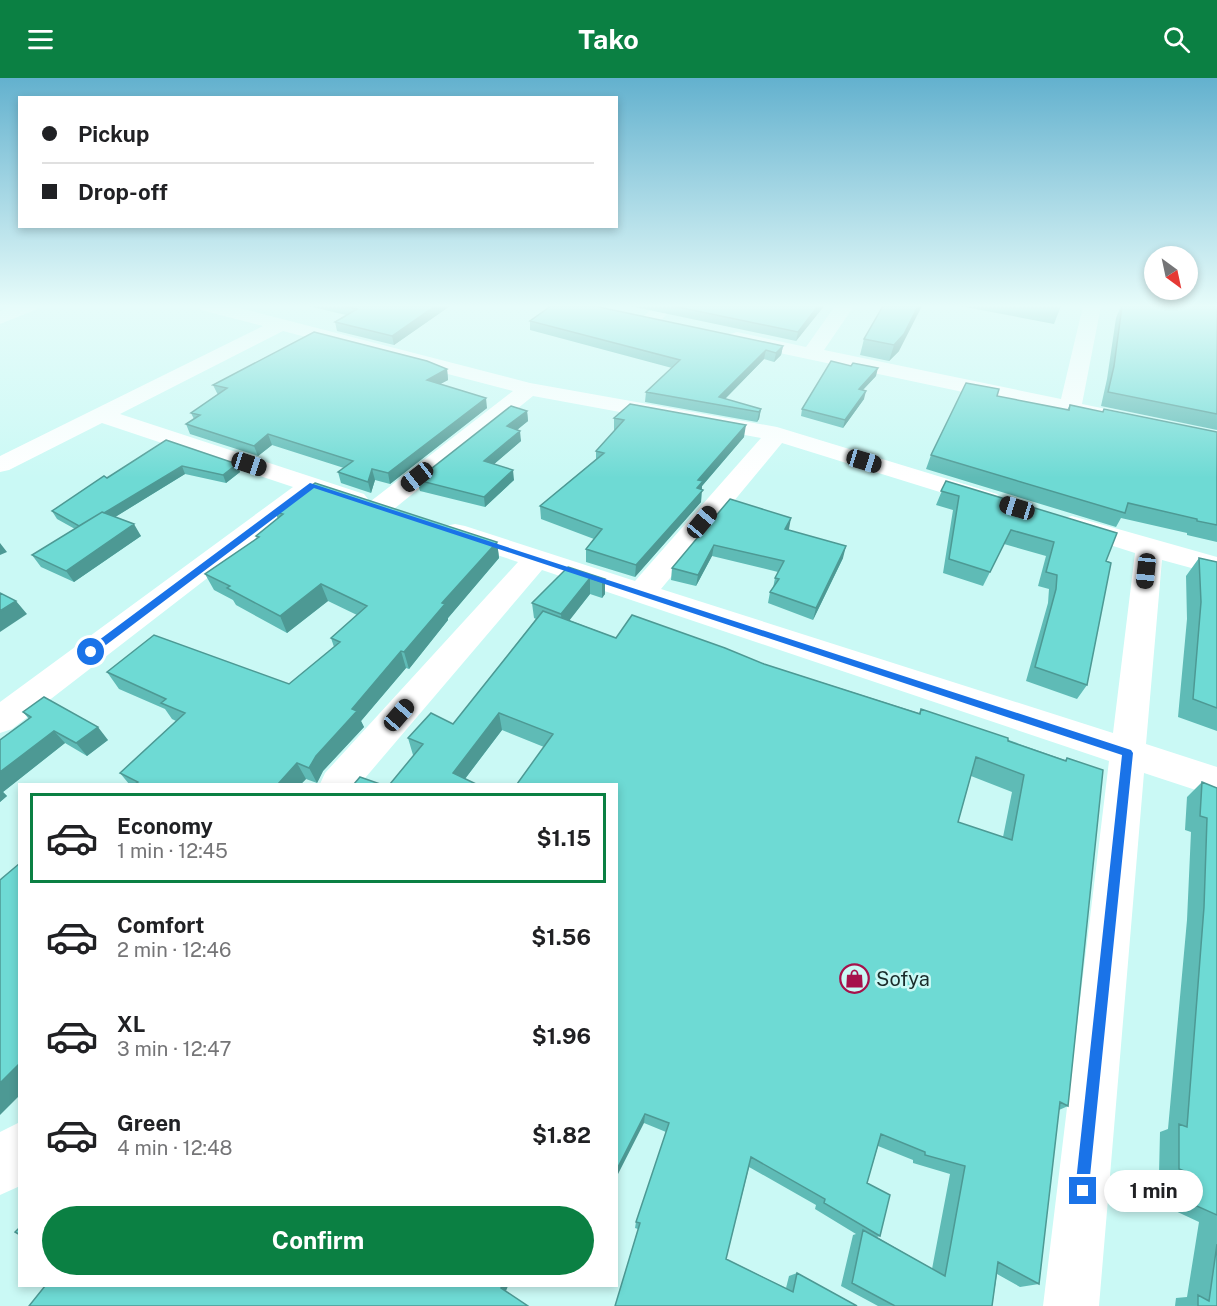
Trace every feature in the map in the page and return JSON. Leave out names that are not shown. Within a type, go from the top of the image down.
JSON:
[{"type":"street","points":[[0,465],[203,363]]},
{"type":"street","points":[[429,363],[529,389],[777,434],[1013,507]]},
{"type":"street","points":[[861,363],[1138,422]]},
{"type":"street","points":[[1071,408],[1080,363]]},
{"type":"street","points":[[380,507],[529,389]]},
{"type":"street","points":[[100,415],[1217,782]]},
{"type":"street","points":[[642,593],[777,434]]},
{"type":"street","points":[[6,708],[313,485]]},
{"type":"street","points":[[1047,517],[1217,566]]},
{"type":"street","points":[[1071,1306],[1149,548]]},
{"type":"street","points":[[339,783],[537,558]]},
{"type":"street","points":[[0,1170],[18,1149]]},
{"type":"building","points":[[254,363],[433,363],[447,369],[427,380],[486,398],[388,473],[372,469],[368,482],[338,472],[353,461],[268,434],[254,446],[186,424],[200,415],[191,413],[227,388],[213,385]]},
{"type":"building","points":[[676,363],[753,363],[719,397],[761,409],[759,412],[646,392]]},
{"type":"building","points":[[830,363],[851,366],[855,363],[878,368],[859,389],[866,391],[845,420],[802,409]]},
{"type":"building","points":[[1114,363],[1217,363],[1217,414],[1108,392]]},
{"type":"building","points":[[966,383],[999,389],[997,396],[1069,410],[1070,405],[1103,412],[1104,409],[1217,432],[1217,525],[1128,503],[1125,513],[931,455]]},
{"type":"building","points":[[630,404],[746,425],[698,480],[703,481],[697,488],[703,490],[636,565],[586,549],[602,529],[540,506],[604,453],[596,451],[624,420],[614,418]]},
{"type":"building","points":[[511,406],[527,411],[507,426],[520,431],[484,461],[513,470],[484,497],[417,480]]},
{"type":"building","points":[[166,440],[237,464],[223,475],[182,466],[79,526],[52,511],[104,476],[107,478]]},
{"type":"building","points":[[946,481],[1117,533],[1106,561],[1111,563],[1087,685],[1035,667],[1056,589],[1057,575],[1046,572],[1054,542],[1011,530],[990,572],[949,559],[959,496],[941,491]]},
{"type":"building","points":[[315,483],[497,542],[442,603],[445,604],[404,652],[401,651],[352,709],[357,711],[316,756],[309,768],[297,763],[279,783],[136,783],[138,782],[120,773],[185,713],[161,703],[166,699],[107,672],[154,635],[289,684],[340,642],[331,638],[367,606],[321,584],[280,616],[205,574],[259,537],[256,536],[283,514],[275,512]]},
{"type":"building","points":[[730,499],[791,518],[785,529],[846,546],[816,608],[770,592],[779,579],[775,578],[784,561],[714,545],[698,575],[672,568]]},
{"type":"building","points":[[102,512],[134,524],[66,571],[32,555]]},
{"type":"building","points":[[1199,558],[1217,562],[1217,708],[1193,699],[1201,602]]},
{"type":"building","points":[[568,567],[605,579],[602,582],[590,578],[561,614],[532,603]]},
{"type":"building","points":[[0,593],[16,601],[0,611]]},
{"type":"building","name":"Sofya","points":[[543,611],[616,638],[632,615],[764,664],[920,714],[921,709],[1008,738],[1008,741],[1066,761],[1067,758],[1103,770],[1068,1106],[1060,1102],[1039,1284],[998,1262],[992,1306],[895,1306],[852,1283],[863,1230],[945,1276],[965,1166],[925,1155],[925,1152],[881,1134],[867,1183],[890,1195],[880,1236],[824,1203],[825,1199],[751,1157],[726,1259],[793,1292],[797,1273],[857,1306],[615,1306],[640,1223],[636,1222],[669,1123],[645,1114],[618,1167],[618,783],[518,783],[553,734],[499,713],[453,773],[474,783],[391,783],[423,744],[408,738],[431,713],[453,724]],"holes":[[[976,757],[1024,775],[1012,840],[958,822]]]},
{"type":"building","points":[[44,697],[98,727],[76,743],[54,731],[0,772],[0,740],[31,717],[23,712]]},
{"type":"building","points":[[360,777],[377,783],[355,783]]},
{"type":"building","points":[[1202,782],[1217,788],[1217,1215],[1190,1203],[1190,1173],[1179,1169],[1179,1124],[1187,1127],[1204,907],[1207,818],[1200,816]]},
{"type":"building","points":[[18,865],[18,1065],[0,1083],[0,880]]},
{"type":"building","points":[[1217,1244],[1217,1306],[1198,1306],[1198,1295],[1209,1301]]},
{"type":"building","points":[[44,1287],[502,1287],[528,1306],[29,1306]]},
{"type":"place","name":"Sofya","points":[[855,979]]},
{"type":"route","points":[[91,652],[313,485],[1128,753],[1083,1191]]}]
